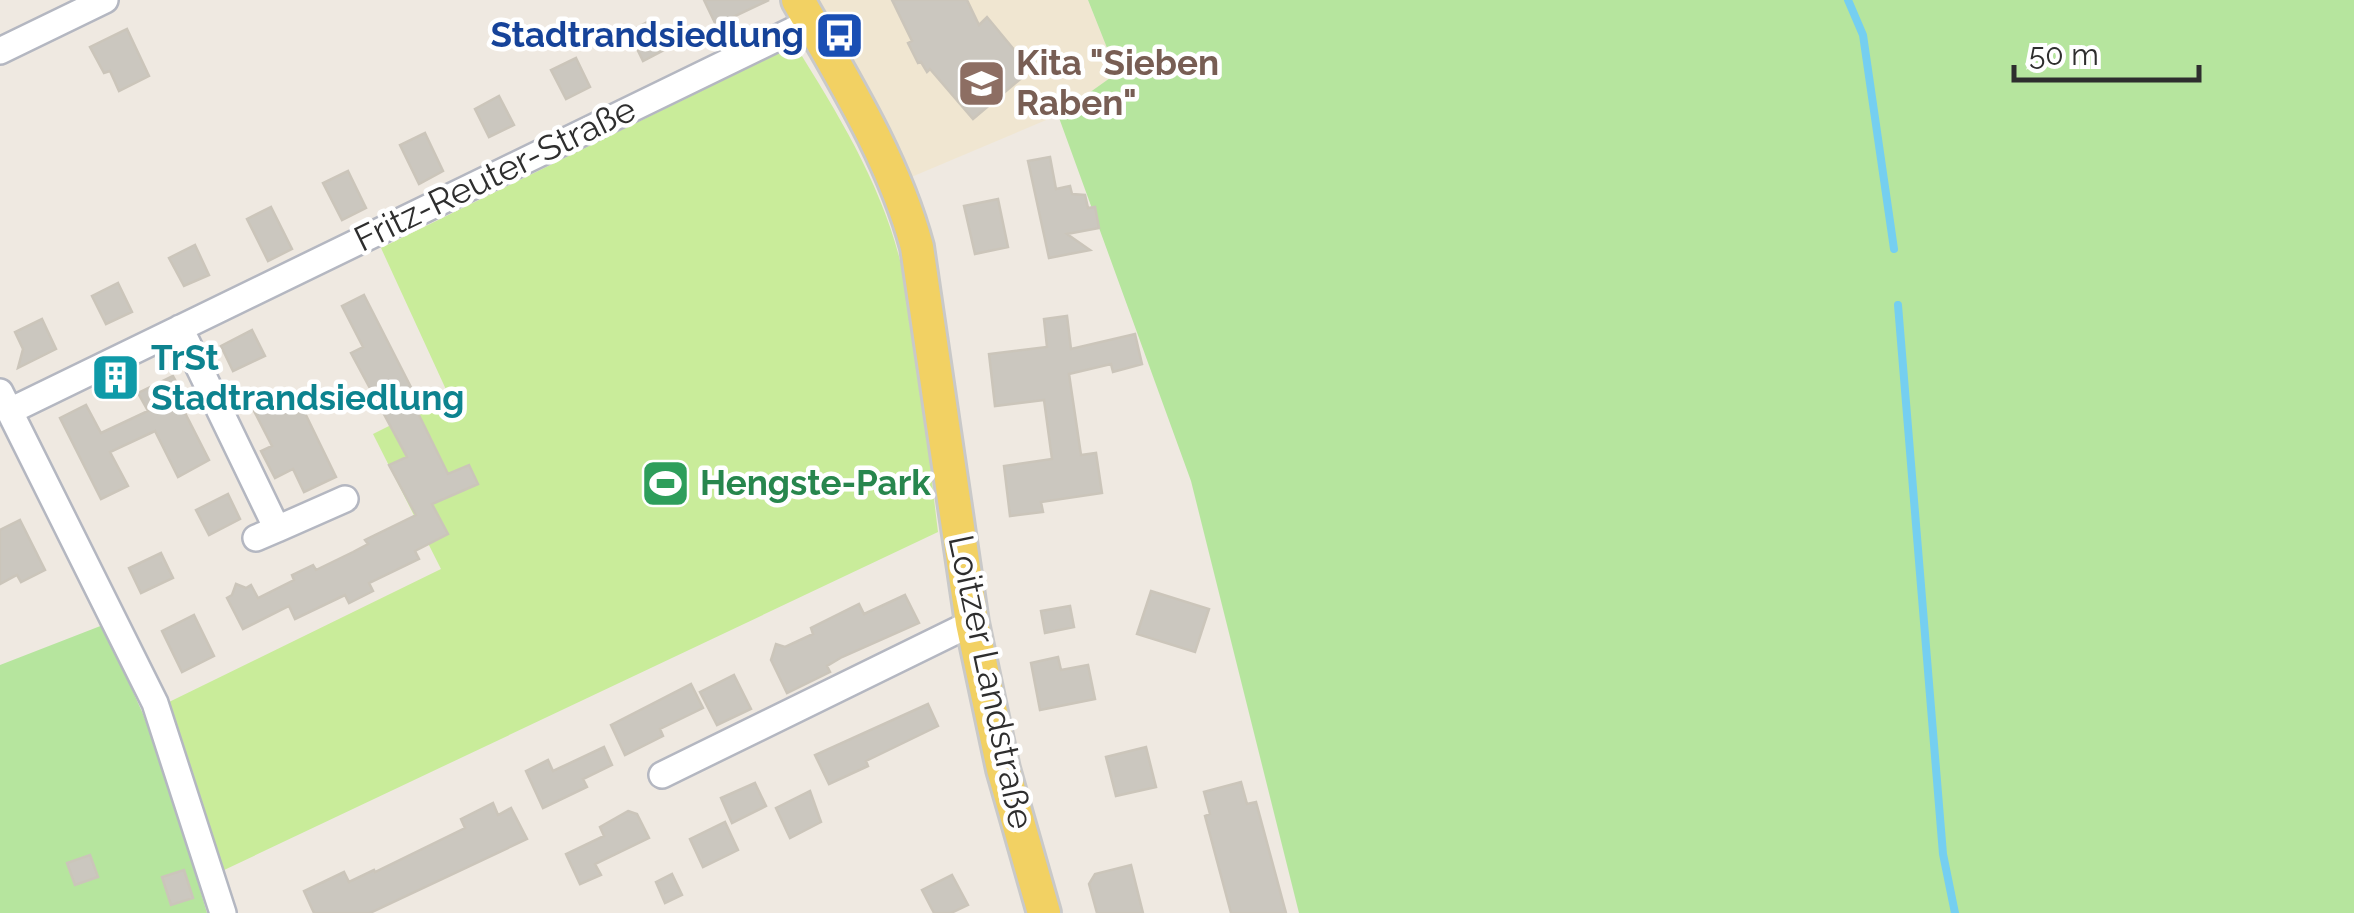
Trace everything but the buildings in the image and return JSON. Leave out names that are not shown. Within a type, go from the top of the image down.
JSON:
[{"type":"main road","name":"Loitzer Landstraße","points":[[804,11],[868,124],[910,218],[918,247],[972,623],[1038,911]]},
{"type":"street","points":[[0,51],[105,0]]},
{"type":"street","name":"Fritz-Reuter-Straße","points":[[7,417],[804,11]]},
{"type":"street","points":[[180,328],[266,533],[345,499]]},
{"type":"street","points":[[7,417],[155,704],[223,913]]},
{"type":"street","points":[[662,775],[972,623]]},
{"type":"shaded area","name":"Kita \"Sieben Raben\"","points":[[812,0],[1088,0],[1117,73],[1058,115],[909,178]]},
{"type":"green space","points":[[1088,0],[2354,0],[2354,913],[1299,913],[1191,481],[1058,115],[1117,73]]},
{"type":"green space","name":"Hengste-Park","points":[[795,45],[859,155],[895,242],[915,337],[938,532],[222,871],[167,703],[441,569],[373,434],[449,396],[381,248]]},
{"type":"green space","points":[[103,625],[143,714],[171,791],[207,913],[0,913],[0,665]]},
{"type":"waterway","points":[[1848,0],[1863,35],[1894,249]]},
{"type":"waterway","points":[[1898,305],[1943,854],[1955,913]]},
{"type":"place","name":"Stadtrandsiedlung","points":[[839,35]]},
{"type":"place","name":"Kita \"Sieben Raben\"","points":[[981,83]]},
{"type":"place","name":"TrSt Stadtrandsiedlung","points":[[116,378]]},
{"type":"place","name":"Hengste-Park","points":[[665,483]]}]
